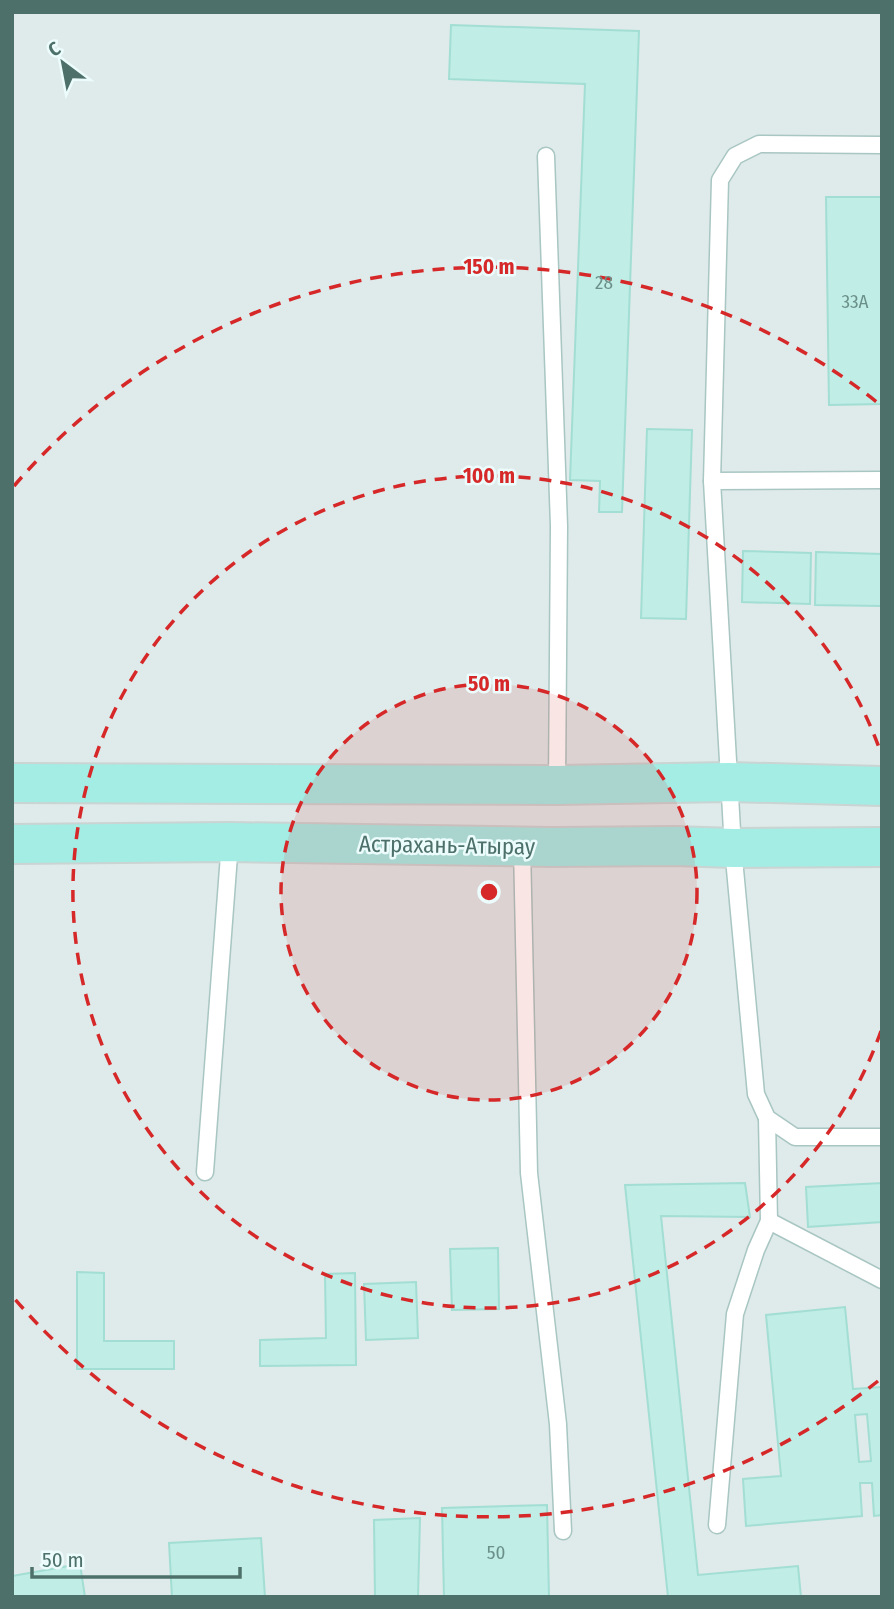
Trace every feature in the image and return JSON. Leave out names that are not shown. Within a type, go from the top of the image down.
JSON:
[{"type":"highway","points":[[12,782],[557,785],[729,782],[882,786]]},
{"type":"highway","name":"Астрахань-Атырау","points":[[12,844],[230,842],[882,848]]},
{"type":"lane","points":[[717,1525],[735,1314],[756,1250],[769,1221],[767,1118],[756,1094],[733,848],[712,481],[720,180],[735,156],[760,144],[882,145]]},
{"type":"lane","points":[[546,156],[559,526],[557,785]]},
{"type":"lane","points":[[712,481],[882,480]]},
{"type":"lane","points":[[205,1172],[230,842]]},
{"type":"lane","points":[[522,846],[529,1173],[558,1424],[563,1531]]},
{"type":"lane","points":[[767,1118],[795,1137],[882,1137]]},
{"type":"lane","points":[[769,1221],[882,1280]]},
{"type":"shaded area","points":[[12,12],[882,12],[882,1597],[12,1597]]},
{"type":"building","points":[[451,25],[639,31],[622,512],[599,512],[600,481],[570,480],[585,84],[449,79]]},
{"type":"building","points":[[826,197],[882,197],[882,404],[829,405]]},
{"type":"building","points":[[647,429],[692,430],[686,619],[641,618]]},
{"type":"building","points":[[743,551],[811,553],[810,604],[742,602]]},
{"type":"building","points":[[816,552],[882,554],[882,606],[815,605]]},
{"type":"building","points":[[745,1183],[750,1217],[661,1216],[698,1575],[798,1566],[801,1597],[668,1597],[625,1185]]},
{"type":"building","points":[[882,1183],[882,1222],[808,1227],[806,1187]]},
{"type":"building","points":[[498,1248],[499,1309],[452,1310],[450,1249]]},
{"type":"building","points":[[77,1272],[104,1273],[104,1341],[174,1341],[174,1369],[77,1369]]},
{"type":"building","points":[[355,1273],[356,1365],[260,1366],[260,1340],[326,1338],[325,1274]]},
{"type":"building","points":[[416,1282],[418,1338],[366,1340],[364,1284]]},
{"type":"building","points":[[845,1307],[853,1389],[882,1387],[882,1515],[874,1516],[872,1483],[860,1483],[862,1516],[746,1526],[743,1479],[781,1476],[766,1315]],"holes":[[[867,1414],[871,1461],[859,1462],[855,1415]]]},
{"type":"building","points":[[547,1505],[549,1597],[444,1597],[442,1508]]},
{"type":"building","points":[[420,1518],[418,1597],[375,1597],[374,1520]]},
{"type":"building","points":[[261,1538],[265,1597],[172,1597],[169,1543]]},
{"type":"building","points":[[80,1564],[85,1597],[12,1597],[12,1576]]}]
